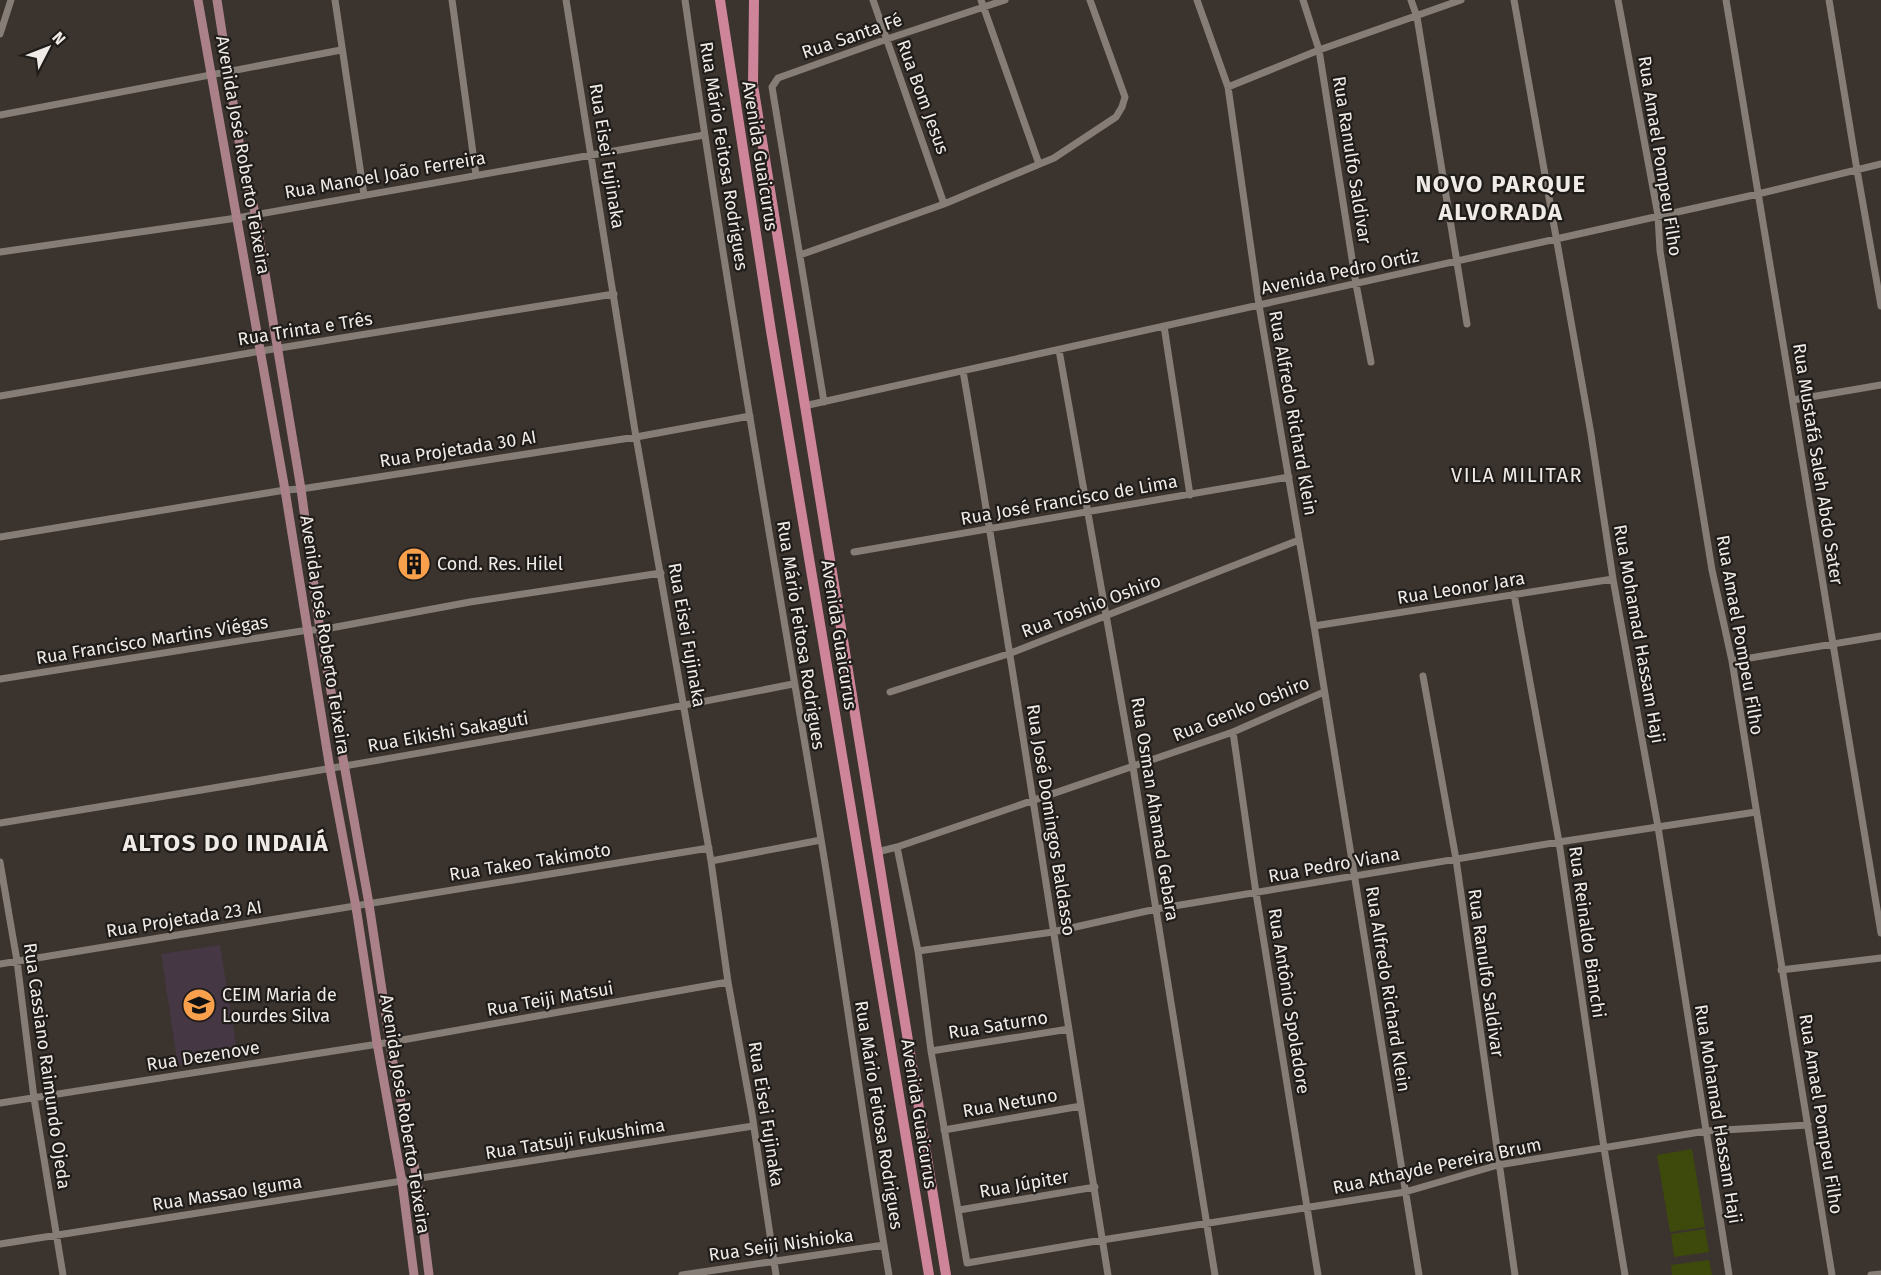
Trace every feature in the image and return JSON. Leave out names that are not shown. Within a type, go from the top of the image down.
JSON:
[{"type":"main road","name":"Avenida Guaicurus","points":[[720,0],[771,331],[929,1275]]},
{"type":"main road","name":"Avenida Guaicurus","points":[[754,0],[753,85],[946,1275]]},
{"type":"street","points":[[0,34],[11,0]]},
{"type":"street","name":"Avenida José Roberto Teixeira","points":[[198,0],[285,490],[330,769],[356,907],[402,1182],[414,1275]]},
{"type":"street","name":"Avenida José Roberto Teixeira","points":[[217,0],[301,489],[320,630],[369,904],[393,1063],[417,1179],[429,1275]]},
{"type":"street","points":[[334,0],[364,195]]},
{"type":"street","points":[[452,0],[476,175]]},
{"type":"street","name":"Rua Eisei Fujinaka","points":[[566,0],[636,437],[709,848],[728,982],[776,1275]]},
{"type":"street","name":"Rua Mário Feitosa Rodrigues","points":[[685,0],[704,135],[793,684],[821,840],[889,1275]]},
{"type":"street","name":"Rua Bom Jesus","points":[[873,0],[944,204]]},
{"type":"street","name":"Rua Santa Fé","points":[[800,255],[772,87],[778,78],[983,4],[1005,0]]},
{"type":"street","points":[[824,402],[800,255],[944,204],[1054,158],[1116,117],[1125,97],[1090,0]]},
{"type":"street","name":"Rua Alfredo Richard Klein","points":[[1197,0],[1228,87],[1259,305],[1314,626],[1419,1275]]},
{"type":"street","name":"Rua Ranulfo Saldivar","points":[[1303,0],[1319,50],[1356,284],[1371,362]]},
{"type":"street","points":[[1411,0],[1417,16],[1467,324]]},
{"type":"street","points":[[1228,87],[1319,50],[1461,0]]},
{"type":"street","name":"Rua Mohamad Hassam Haji","points":[[1514,0],[1658,827],[1729,1275]]},
{"type":"street","name":"Rua Amael Pompeu Filho","points":[[1618,0],[1658,215],[1660,251],[1712,570],[1732,662],[1832,1275]]},
{"type":"street","name":"Rua Mustafá Saleh Abdo Sater","points":[[1726,0],[1881,933]]},
{"type":"street","points":[[1829,0],[1881,306]]},
{"type":"street","points":[[983,4],[1039,164]]},
{"type":"street","points":[[0,115],[341,50]]},
{"type":"street","name":"Rua Manoel João Ferreira","points":[[0,252],[237,218],[704,135]]},
{"type":"street","name":"Avenida Pedro Ortiz","points":[[804,406],[1457,262],[1881,164]]},
{"type":"street","name":"Rua Trinta e Três","points":[[0,396],[614,294]]},
{"type":"street","points":[[1164,326],[1190,495]]},
{"type":"street","name":"Rua Osman Ahamad Gebara","points":[[1059,350],[1133,767],[1215,1275]]},
{"type":"street","name":"Rua José Domingos Baldasso","points":[[963,371],[1011,653],[1032,800],[1108,1275]]},
{"type":"street","points":[[1793,400],[1881,385]]},
{"type":"street","name":"Rua Projetada 30 AI","points":[[0,537],[285,490],[636,437],[750,416]]},
{"type":"street","name":"Rua José Francisco de Lima","points":[[854,552],[1288,477]]},
{"type":"street","name":"Rua Toshio Oshiro","points":[[890,692],[1011,653],[1299,540]]},
{"type":"street","name":"Rua Francisco Martins Viégas","points":[[0,679],[308,630],[320,630],[470,602],[661,573]]},
{"type":"street","name":"Rua Leonor Jara","points":[[1314,626],[1613,579]]},
{"type":"street","name":"Rua Reinaldo Bianchi","points":[[1514,594],[1559,842],[1625,1275]]},
{"type":"street","points":[[1732,662],[1881,636]]},
{"type":"street","name":"Rua Ranulfo Saldivar","points":[[1423,676],[1456,859],[1515,1275]]},
{"type":"street","name":"Rua Eikishi Sakaguti","points":[[0,823],[330,769],[793,684]]},
{"type":"street","name":"Rua Genko Oshiro","points":[[877,852],[1233,732],[1324,692]]},
{"type":"street","name":"Rua Antônio Spoladore","points":[[1233,732],[1256,893],[1318,1275]]},
{"type":"street","name":"Rua Pedro Viana","points":[[918,951],[1053,932],[1156,909],[1755,812]]},
{"type":"street","points":[[711,861],[821,840]]},
{"type":"street","points":[[897,847],[918,951],[931,1051],[959,1210]]},
{"type":"street","name":"Rua Takeo Takimoto","points":[[356,907],[709,848]]},
{"type":"street","name":"Rua Cassiano Raimundo Ojeda","points":[[0,862],[17,961],[34,1098],[63,1275]]},
{"type":"street","name":"Rua Projetada 23 AI","points":[[0,964],[356,907]]},
{"type":"street","points":[[1781,970],[1881,958]]},
{"type":"street","name":"Rua Teiji Matsui","points":[[377,1043],[728,982]]},
{"type":"street","name":"Rua Saturno","points":[[931,1051],[1069,1029]]},
{"type":"street","name":"Rua Dezenove","points":[[0,1103],[377,1043]]},
{"type":"street","name":"Rua Netuno","points":[[944,1130],[1081,1106]]},
{"type":"street","name":"Rua Athayde Pereira Brum","points":[[959,1210],[967,1263],[1405,1192],[1498,1165],[1706,1131],[1808,1125]]},
{"type":"street","name":"Rua Tatsuji Fukushima","points":[[402,1182],[753,1126]]},
{"type":"street","name":"Rua Massao Iguma","points":[[0,1244],[402,1182]]},
{"type":"street","name":"Rua Júpiter","points":[[959,1210],[1095,1187]]},
{"type":"street","name":"Rua Seiji Nishioka","points":[[682,1275],[884,1245]]},
{"type":"street","points":[[1871,1275],[1881,1274]]},
{"type":"shaded area","name":"CEIM Maria de Lourdes Silva","points":[[220,945],[238,1057],[178,1066],[161,954]]},
{"type":"green space","points":[[1692,1149],[1705,1227],[1670,1232],[1657,1155]]},
{"type":"green space","points":[[1705,1229],[1709,1252],[1674,1257],[1671,1234]]},
{"type":"green space","points":[[1709,1260],[1712,1275],[1672,1275],[1671,1265]]},
{"type":"place","name":"Cond. Res. Hilel","points":[[414,564]]},
{"type":"place","name":"CEIM Maria de Lourdes Silva","points":[[199,1005]]},
{"type":"district","name":"NOVO PARQUE ALVORADA","points":[[1501,198]]},
{"type":"district","name":"VILA MILITAR","points":[[1517,475]]},
{"type":"district","name":"ALTOS DO INDAIÁ","points":[[226,843]]}]
